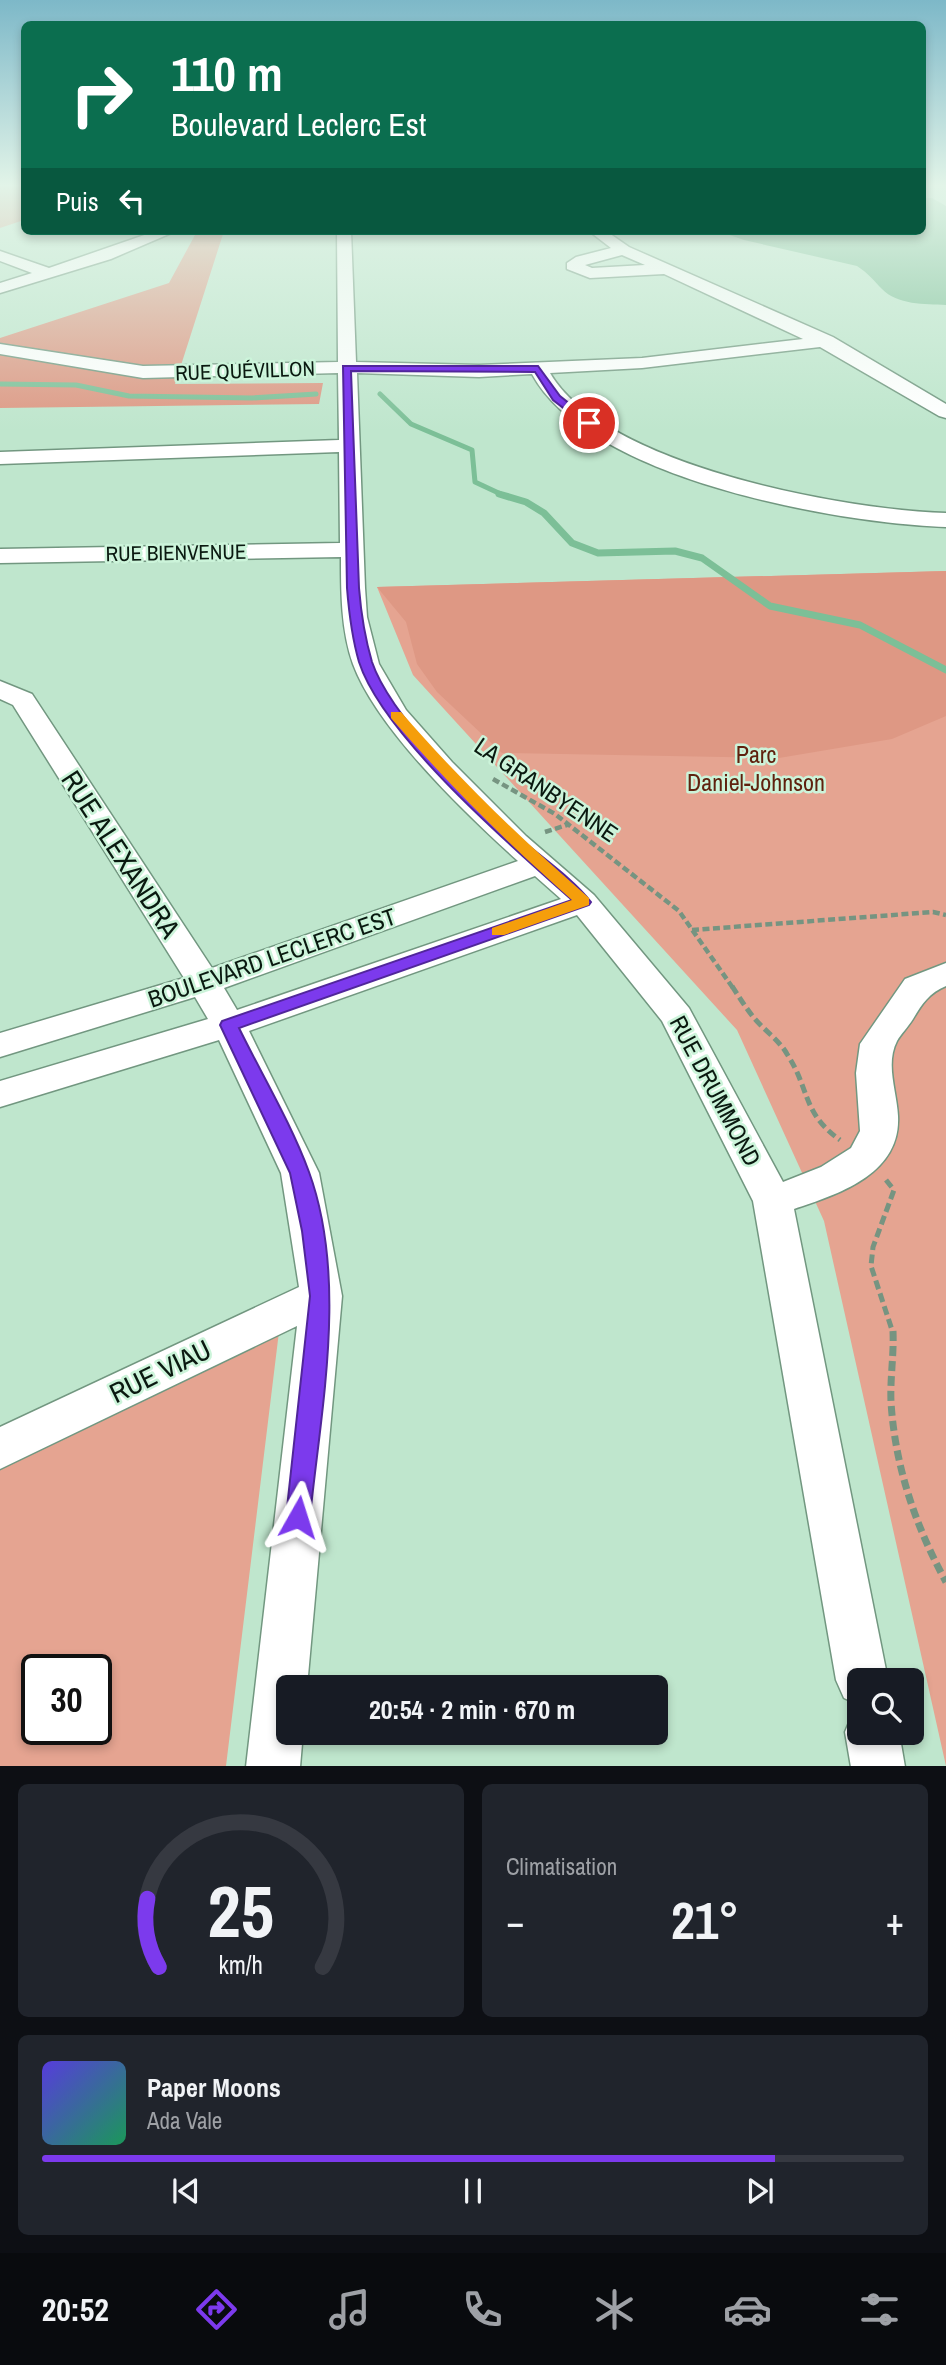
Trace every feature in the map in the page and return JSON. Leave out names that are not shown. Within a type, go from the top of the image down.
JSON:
[{"type":"street","points":[[27,266],[47,274]]},
{"type":"street","points":[[0,288],[72,266]]},
{"type":"street","name":"RUE DRUMMOND","points":[[345,266],[355,617],[366,664],[395,714],[442,768],[515,842],[542,848],[677,1016],[773,1201],[860,1668]]},
{"type":"street","points":[[574,266],[590,273],[665,268]]},
{"type":"street","points":[[661,266],[827,341],[902,383],[946,412]]},
{"type":"street","name":"RUE QUÉVILLON","points":[[0,349],[143,372],[346,368],[538,369],[666,361],[827,341]]},
{"type":"street","points":[[538,369],[557,398],[574,413],[604,433],[677,465],[768,495],[826,510],[895,520],[946,520]]},
{"type":"street","points":[[0,458],[349,446]]},
{"type":"street","name":"RUE BIENVENUE","points":[[0,556],[353,550]]},
{"type":"street","name":"RUE ALEXANDRA","points":[[0,689],[23,700],[204,983],[229,1025],[300,1173],[321,1296],[273,1766]]},
{"type":"street","name":"BOULEVARD LECLERC EST","points":[[0,1045],[204,983],[542,848]]},
{"type":"street","name":"BOULEVARD LECLERC EST","points":[[0,1094],[229,1025],[583,902]]},
{"type":"street","points":[[773,1201],[810,1189],[865,1159],[877,1140],[882,1118],[875,1066],[878,1045],[918,983],[946,974]]},
{"type":"street","name":"RUE VIAU","points":[[0,1449],[321,1296]]},
{"type":"street","points":[[874,1745],[878,1766]]},
{"type":"path","name":"LA GRANBYENNE","points":[[484,774],[541,805],[679,911],[754,1018],[786,1051],[799,1075],[810,1110],[823,1128],[850,1147]]},
{"type":"path","points":[[542,848],[567,825]]},
{"type":"path","points":[[692,930],[933,912],[946,915]]},
{"type":"path","points":[[882,1174],[894,1190],[872,1254],[874,1289],[891,1320],[891,1399],[896,1449],[905,1493],[921,1536],[946,1583]]},
{"type":"green space","name":"Parc Daniel-Johnson","points":[[946,571],[946,1766],[824,1221],[737,1030],[413,675],[377,587]]},
{"type":"green space","points":[[282,1307],[226,1766],[0,1766],[0,1434]]},
{"type":"shaded area","points":[[178,266],[213,266],[175,384],[323,383],[319,404],[0,408],[0,338],[169,283]]},
{"type":"shaded area","points":[[858,266],[946,266],[946,305],[912,303],[895,298]]},
{"type":"shaded area","points":[[946,571],[946,716],[892,739],[779,758],[502,753],[437,692],[417,664],[406,622],[377,587]]},
{"type":"waterway","points":[[0,384],[76,385],[129,396],[252,398],[316,394]]},
{"type":"waterway","points":[[380,394],[411,424],[472,450],[475,482],[504,495]]},
{"type":"waterway","points":[[499,494],[504,495]]},
{"type":"waterway","points":[[504,495],[526,502],[544,513],[572,543],[598,553],[675,551],[702,558],[770,606],[860,625],[946,670]]},
{"type":"slow traffic","points":[[396,715],[442,768],[515,842],[583,902],[498,932]]},
{"type":"route","points":[[298,1517],[321,1296],[312,1231],[300,1173],[229,1025],[583,902],[515,842],[442,768],[395,714],[366,664],[355,617],[353,588],[346,368],[479,371],[538,369],[557,398],[589,423]]}]
